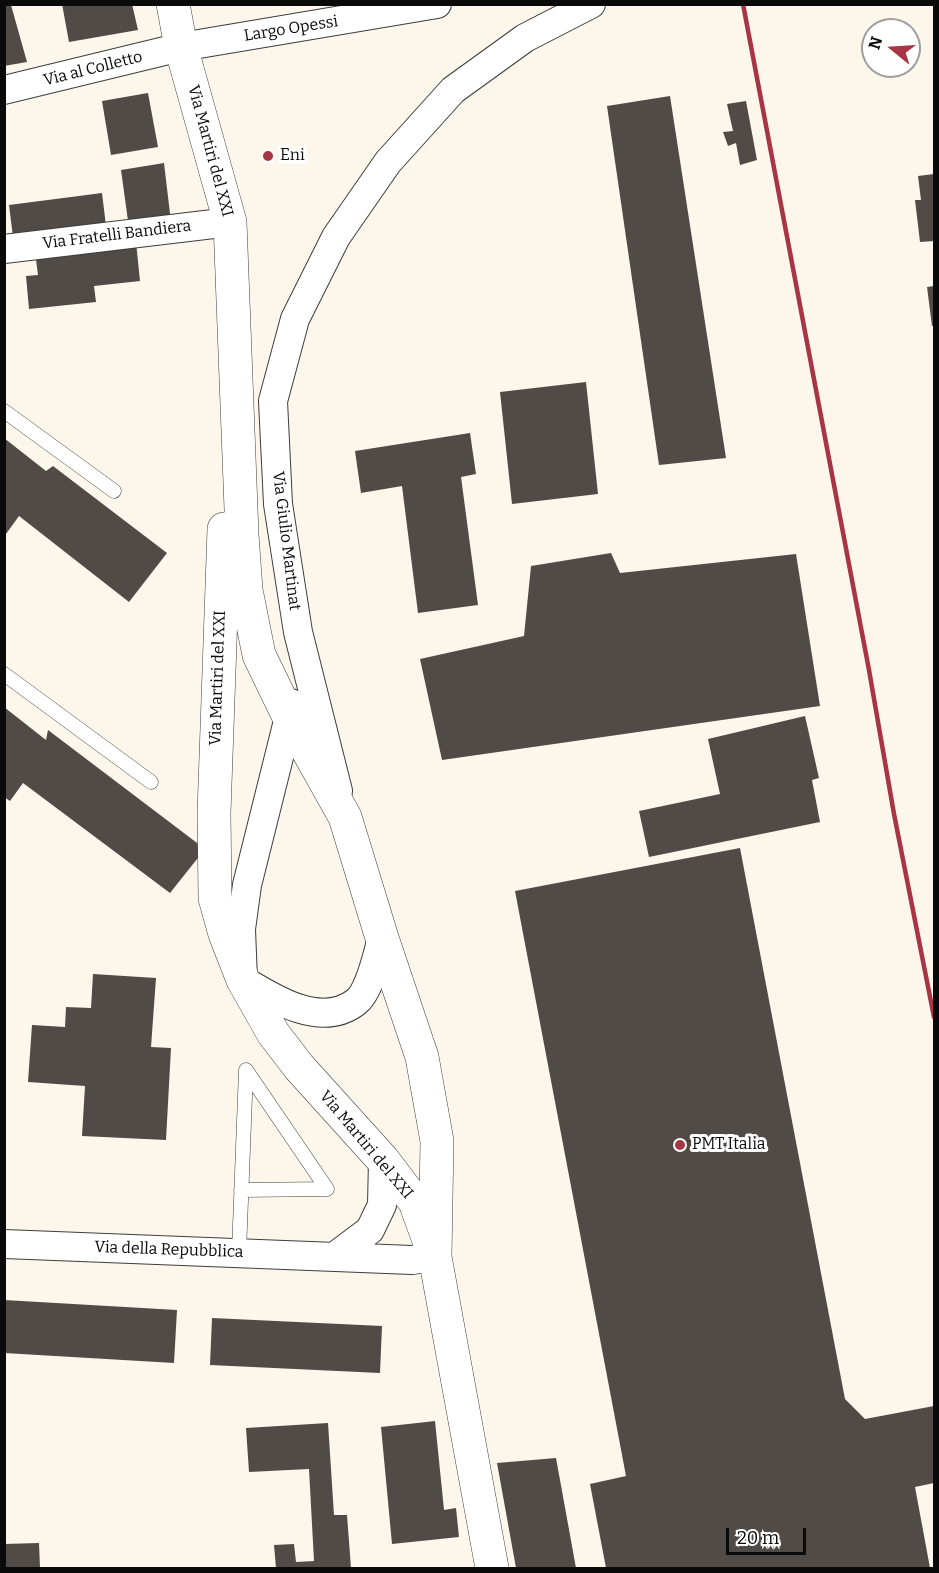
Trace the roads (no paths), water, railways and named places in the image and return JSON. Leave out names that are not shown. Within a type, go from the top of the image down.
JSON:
[{"type":"street","name":"Via Martiri del XXI","points":[[173,4],[181,47],[230,222],[246,590],[260,655],[289,717],[345,818]]},
{"type":"street","name":"Via Giulio Martinat","points":[[298,632],[278,504],[273,401],[295,319],[336,237],[388,162],[453,90],[525,38],[591,4]]},
{"type":"street","name":"Largo Opessi","points":[[181,47],[435,5]]},
{"type":"street","name":"Via al Colletto","points":[[4,90],[181,47]]},
{"type":"street","name":"Via Fratelli Bandiera","points":[[4,249],[230,222]]},
{"type":"street","name":"Via Martiri del XXI","points":[[236,372],[222,559],[214,813],[216,898],[225,934],[243,980],[273,1033],[299,1067],[382,1160],[415,1202],[435,1257],[492,1569]]},
{"type":"street","name":"Via Martiri del XXI","points":[[243,980],[241,929],[247,885],[289,717],[298,632]]},
{"type":"street","name":"Via Martiri del XXI","points":[[298,632],[345,818],[422,1057],[437,1141],[435,1257]]},
{"type":"street","points":[[243,980],[277,1001],[310,1011],[333,1012],[356,1002],[372,975],[382,938]]},
{"type":"street","points":[[334,1257],[370,1230],[382,1204],[382,1160]]},
{"type":"street","name":"Via della Repubblica","points":[[4,1244],[412,1260],[435,1257]]},
{"type":"lane","points":[[4,411],[114,492]]},
{"type":"lane","points":[[4,674],[152,782]]},
{"type":"lane","points":[[239,1252],[246,1070],[327,1189],[242,1190]]},
{"type":"railway","points":[[743,4],[934,1017]]},
{"type":"place","name":"Eni","points":[[268,156]]},
{"type":"place","name":"PMT Italia","points":[[680,1145]]}]
